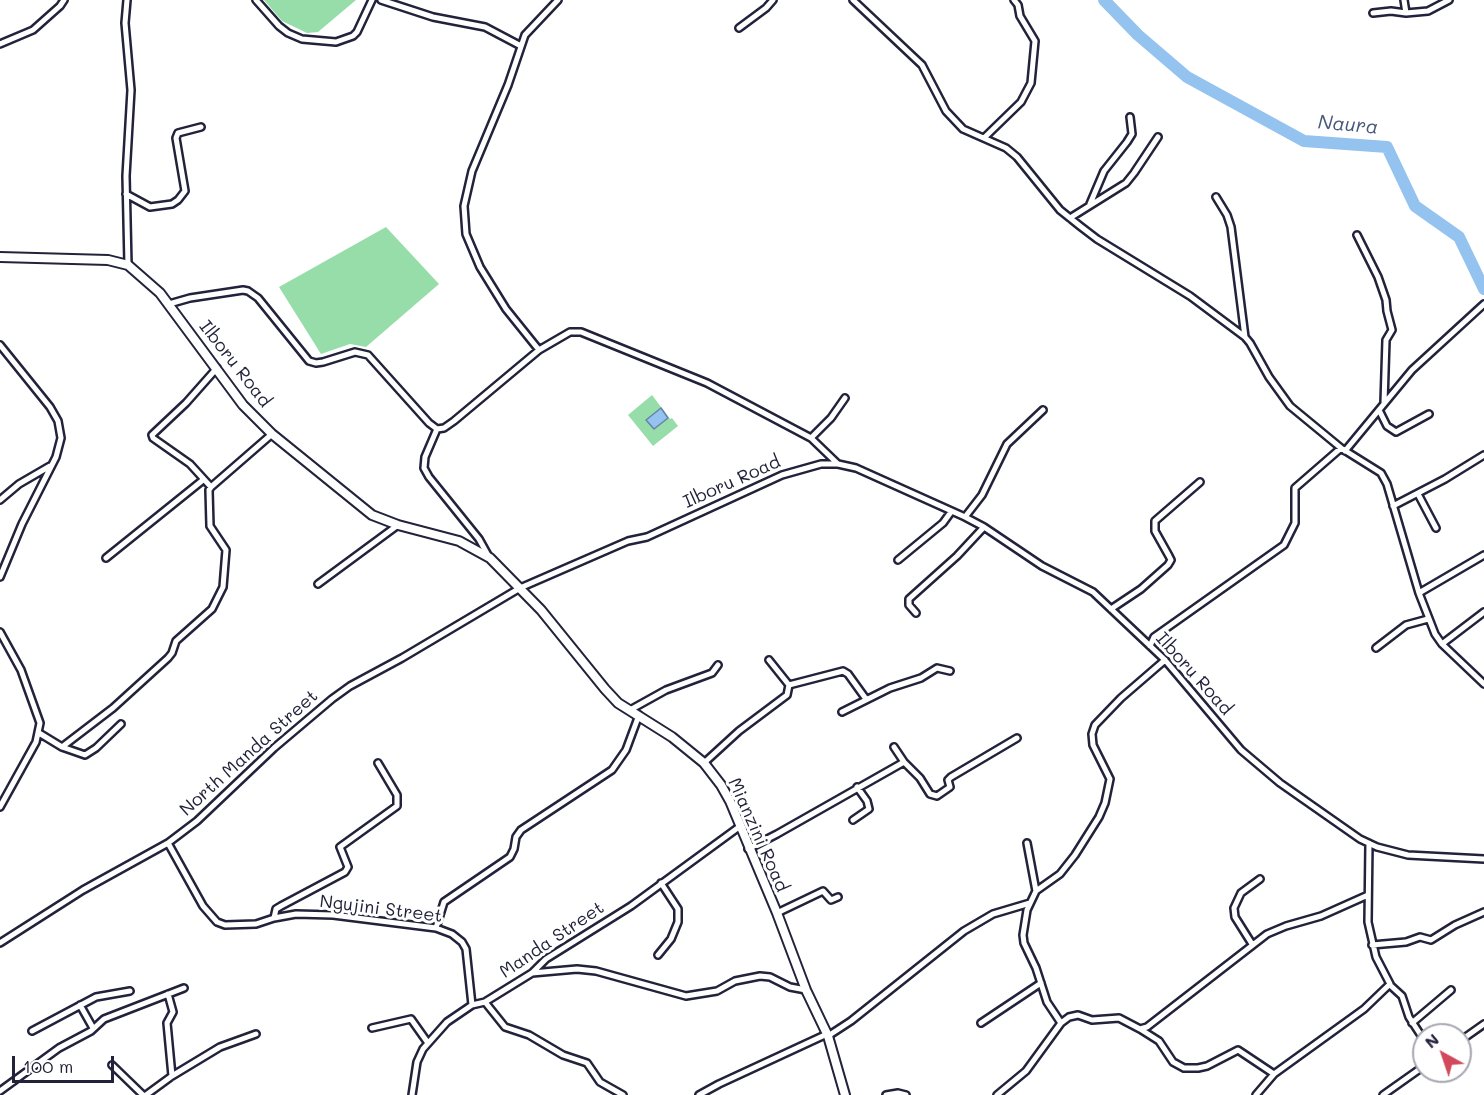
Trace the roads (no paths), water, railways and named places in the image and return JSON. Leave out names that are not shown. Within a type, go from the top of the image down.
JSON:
[{"type":"street","points":[[0,44],[33,30],[64,0]]},
{"type":"street","points":[[127,0],[125,23],[131,99],[126,194],[128,265]]},
{"type":"street","points":[[256,0],[288,33],[302,39],[336,42],[357,32],[372,0]]},
{"type":"street","points":[[381,0],[433,17],[485,27],[521,46]]},
{"type":"street","points":[[539,350],[491,287],[471,247],[464,222],[466,190],[472,171],[508,85],[521,46],[531,27],[558,0]]},
{"type":"street","points":[[739,28],[773,0]]},
{"type":"street","points":[[853,0],[922,65],[950,117],[963,129],[1006,148],[1060,210],[1070,218],[1097,239],[1190,296],[1245,337],[1290,406],[1343,450],[1382,473],[1428,619],[1442,644],[1484,684]]},
{"type":"street","points":[[985,137],[1021,102],[1031,83],[1035,41],[1020,16],[1014,0]]},
{"type":"street","points":[[1404,0],[1406,13]]},
{"type":"street","points":[[1372,13],[1428,11],[1449,0]]},
{"type":"street","points":[[1090,204],[1104,171],[1132,134],[1130,117]]},
{"type":"street","points":[[126,194],[150,207],[171,204],[178,200],[185,191],[176,138],[178,133],[201,127]]},
{"type":"street","points":[[1070,218],[1126,183],[1158,137]]},
{"type":"street","points":[[1216,197],[1231,227],[1245,337]]},
{"type":"street","points":[[1357,235],[1378,277],[1386,300],[1386,311],[1392,330],[1386,340],[1384,403]]},
{"type":"street","name":"Ilboru Road","points":[[0,257],[98,259],[128,265],[160,293],[243,405],[272,434],[372,515],[398,525],[459,541],[490,558],[520,588],[628,541],[647,537],[782,475],[807,467],[838,464],[856,468],[965,517],[1042,566],[1093,592],[1165,660],[1241,750],[1280,783],[1369,843],[1408,855],[1484,859]]},
{"type":"street","points":[[169,304],[190,298],[248,291],[258,298],[309,361],[323,362],[355,352],[368,355],[437,429],[444,428],[454,421],[539,350],[570,332],[581,332],[707,382],[811,438],[838,464]]},
{"type":"street","points":[[1150,646],[1154,637],[1284,545],[1295,523],[1294,488],[1343,450],[1412,370],[1484,304]]},
{"type":"street","points":[[0,345],[50,407],[58,421],[61,438],[60,446],[22,524],[0,577]]},
{"type":"street","points":[[211,487],[190,464],[152,435],[180,410],[217,368]]},
{"type":"street","points":[[811,438],[831,418],[845,398]]},
{"type":"street","points":[[965,517],[982,495],[1007,444],[1043,410]]},
{"type":"street","points":[[1379,410],[1387,426],[1396,432],[1429,414]]},
{"type":"street","points":[[437,429],[423,464],[425,472],[479,538],[490,558]]},
{"type":"street","points":[[62,747],[113,708],[168,658],[176,640],[212,609],[223,587],[226,550],[210,526],[211,487],[272,434]]},
{"type":"street","points":[[1393,506],[1466,467],[1484,454]]},
{"type":"street","points":[[0,500],[19,484],[51,465]]},
{"type":"street","points":[[106,558],[203,480]]},
{"type":"street","points":[[1111,609],[1141,589],[1168,565],[1171,560],[1155,531],[1155,521],[1200,482]]},
{"type":"street","points":[[1418,494],[1436,528]]},
{"type":"street","points":[[898,560],[943,524],[951,512]]},
{"type":"street","points":[[318,584],[398,525]]},
{"type":"street","points":[[915,613],[909,605],[909,599],[984,528]]},
{"type":"street","points":[[1419,593],[1484,555]]},
{"type":"street","name":"Mianzini Road","points":[[520,588],[618,703],[672,737],[704,763],[721,785],[730,801],[739,828],[777,913],[806,990],[827,1035],[845,1095]]},
{"type":"street","name":"North Manda Street","points":[[0,943],[90,886],[168,843],[197,822],[274,748],[350,686],[520,588]]},
{"type":"street","points":[[1442,644],[1484,612]]},
{"type":"street","points":[[1376,648],[1407,625],[1428,619]]},
{"type":"street","points":[[0,632],[21,670],[40,723],[32,751],[0,807]]},
{"type":"street","points":[[704,763],[740,731],[787,695],[789,685],[769,660]]},
{"type":"street","points":[[1061,1023],[1047,1002],[1024,943],[1025,923],[1030,903],[1036,891],[1060,874],[1075,855],[1105,803],[1110,778],[1093,745],[1092,734],[1095,725],[1120,698],[1165,660]]},
{"type":"street","points":[[630,710],[666,690],[712,673],[718,665]]},
{"type":"street","points":[[842,712],[890,688],[921,678],[937,668],[950,671]]},
{"type":"street","points":[[789,685],[843,671],[848,674],[866,699]]},
{"type":"street","points":[[436,928],[444,902],[510,856],[516,837],[521,830],[612,770],[626,750],[639,715]]},
{"type":"street","points":[[39,733],[62,747],[88,754],[121,724]]},
{"type":"street","points":[[894,747],[930,794],[937,796],[950,788],[948,780],[951,777],[1017,738]]},
{"type":"street","points":[[748,849],[904,762]]},
{"type":"street","points":[[274,918],[276,909],[280,906],[345,872],[348,867],[340,848],[397,806],[397,795],[378,763]]},
{"type":"street","points":[[854,820],[869,809],[867,801],[857,787]]},
{"type":"street","name":"Manda Street","points":[[412,1095],[417,1062],[428,1043],[447,1022],[472,1005],[485,1002],[532,973],[546,959],[631,906],[739,828]]},
{"type":"street","name":"Ngujini Street","points":[[168,843],[203,906],[217,922],[225,925],[256,924],[296,914],[345,916],[436,928],[452,934],[462,942],[466,949],[472,1005]]},
{"type":"street","points":[[1027,843],[1036,891]]},
{"type":"street","points":[[1369,843],[1368,922],[1376,957],[1390,986],[1405,1002],[1412,1023],[1451,990]]},
{"type":"street","points":[[1252,944],[1235,917],[1234,908],[1241,893],[1260,879]]},
{"type":"street","points":[[658,955],[671,939],[678,922],[678,909],[661,883]]},
{"type":"street","points":[[777,913],[822,891],[831,900],[838,897]]},
{"type":"street","points":[[1140,1029],[1147,1027],[1252,944],[1275,929],[1322,916],[1368,894]]},
{"type":"street","points":[[699,1095],[791,1049],[827,1035],[850,1021],[964,931],[993,915],[1030,903]]},
{"type":"street","points":[[1372,945],[1407,942],[1420,938],[1431,940],[1455,925],[1484,912]]},
{"type":"street","points":[[532,973],[578,969],[596,971],[686,996],[717,991],[735,981],[760,976],[770,977],[790,987],[806,990]]},
{"type":"street","points":[[981,1023],[1041,983]]},
{"type":"street","points":[[1256,1095],[1275,1074],[1364,1009],[1390,986]]},
{"type":"street","points":[[0,1091],[104,1019],[184,988]]},
{"type":"street","points":[[32,1031],[96,997],[130,991]]},
{"type":"street","points":[[168,994],[174,1012],[167,1023],[172,1076]]},
{"type":"street","points":[[485,1002],[504,1027],[529,1035],[563,1055],[587,1063],[600,1082],[623,1095]]},
{"type":"street","points":[[80,1005],[93,1028]]},
{"type":"street","points":[[997,1095],[1034,1062],[1061,1023],[1069,1017],[1078,1015],[1092,1020],[1119,1018],[1159,1041],[1173,1062],[1184,1068],[1207,1066],[1238,1050],[1275,1074]]},
{"type":"street","points":[[372,1028],[411,1019],[428,1043]]},
{"type":"street","points":[[112,1065],[145,1095],[220,1047],[256,1034]]},
{"type":"street","points":[[1383,1095],[1412,1074]]},
{"type":"street","points":[[886,1095],[898,1093],[906,1095]]},
{"type":"water","points":[[661,408],[668,418],[654,429],[646,420]]},
{"type":"waterway","name":"Naura","points":[[1104,0],[1138,35],[1187,77],[1304,141],[1387,147],[1415,206],[1459,237],[1484,289]]}]
